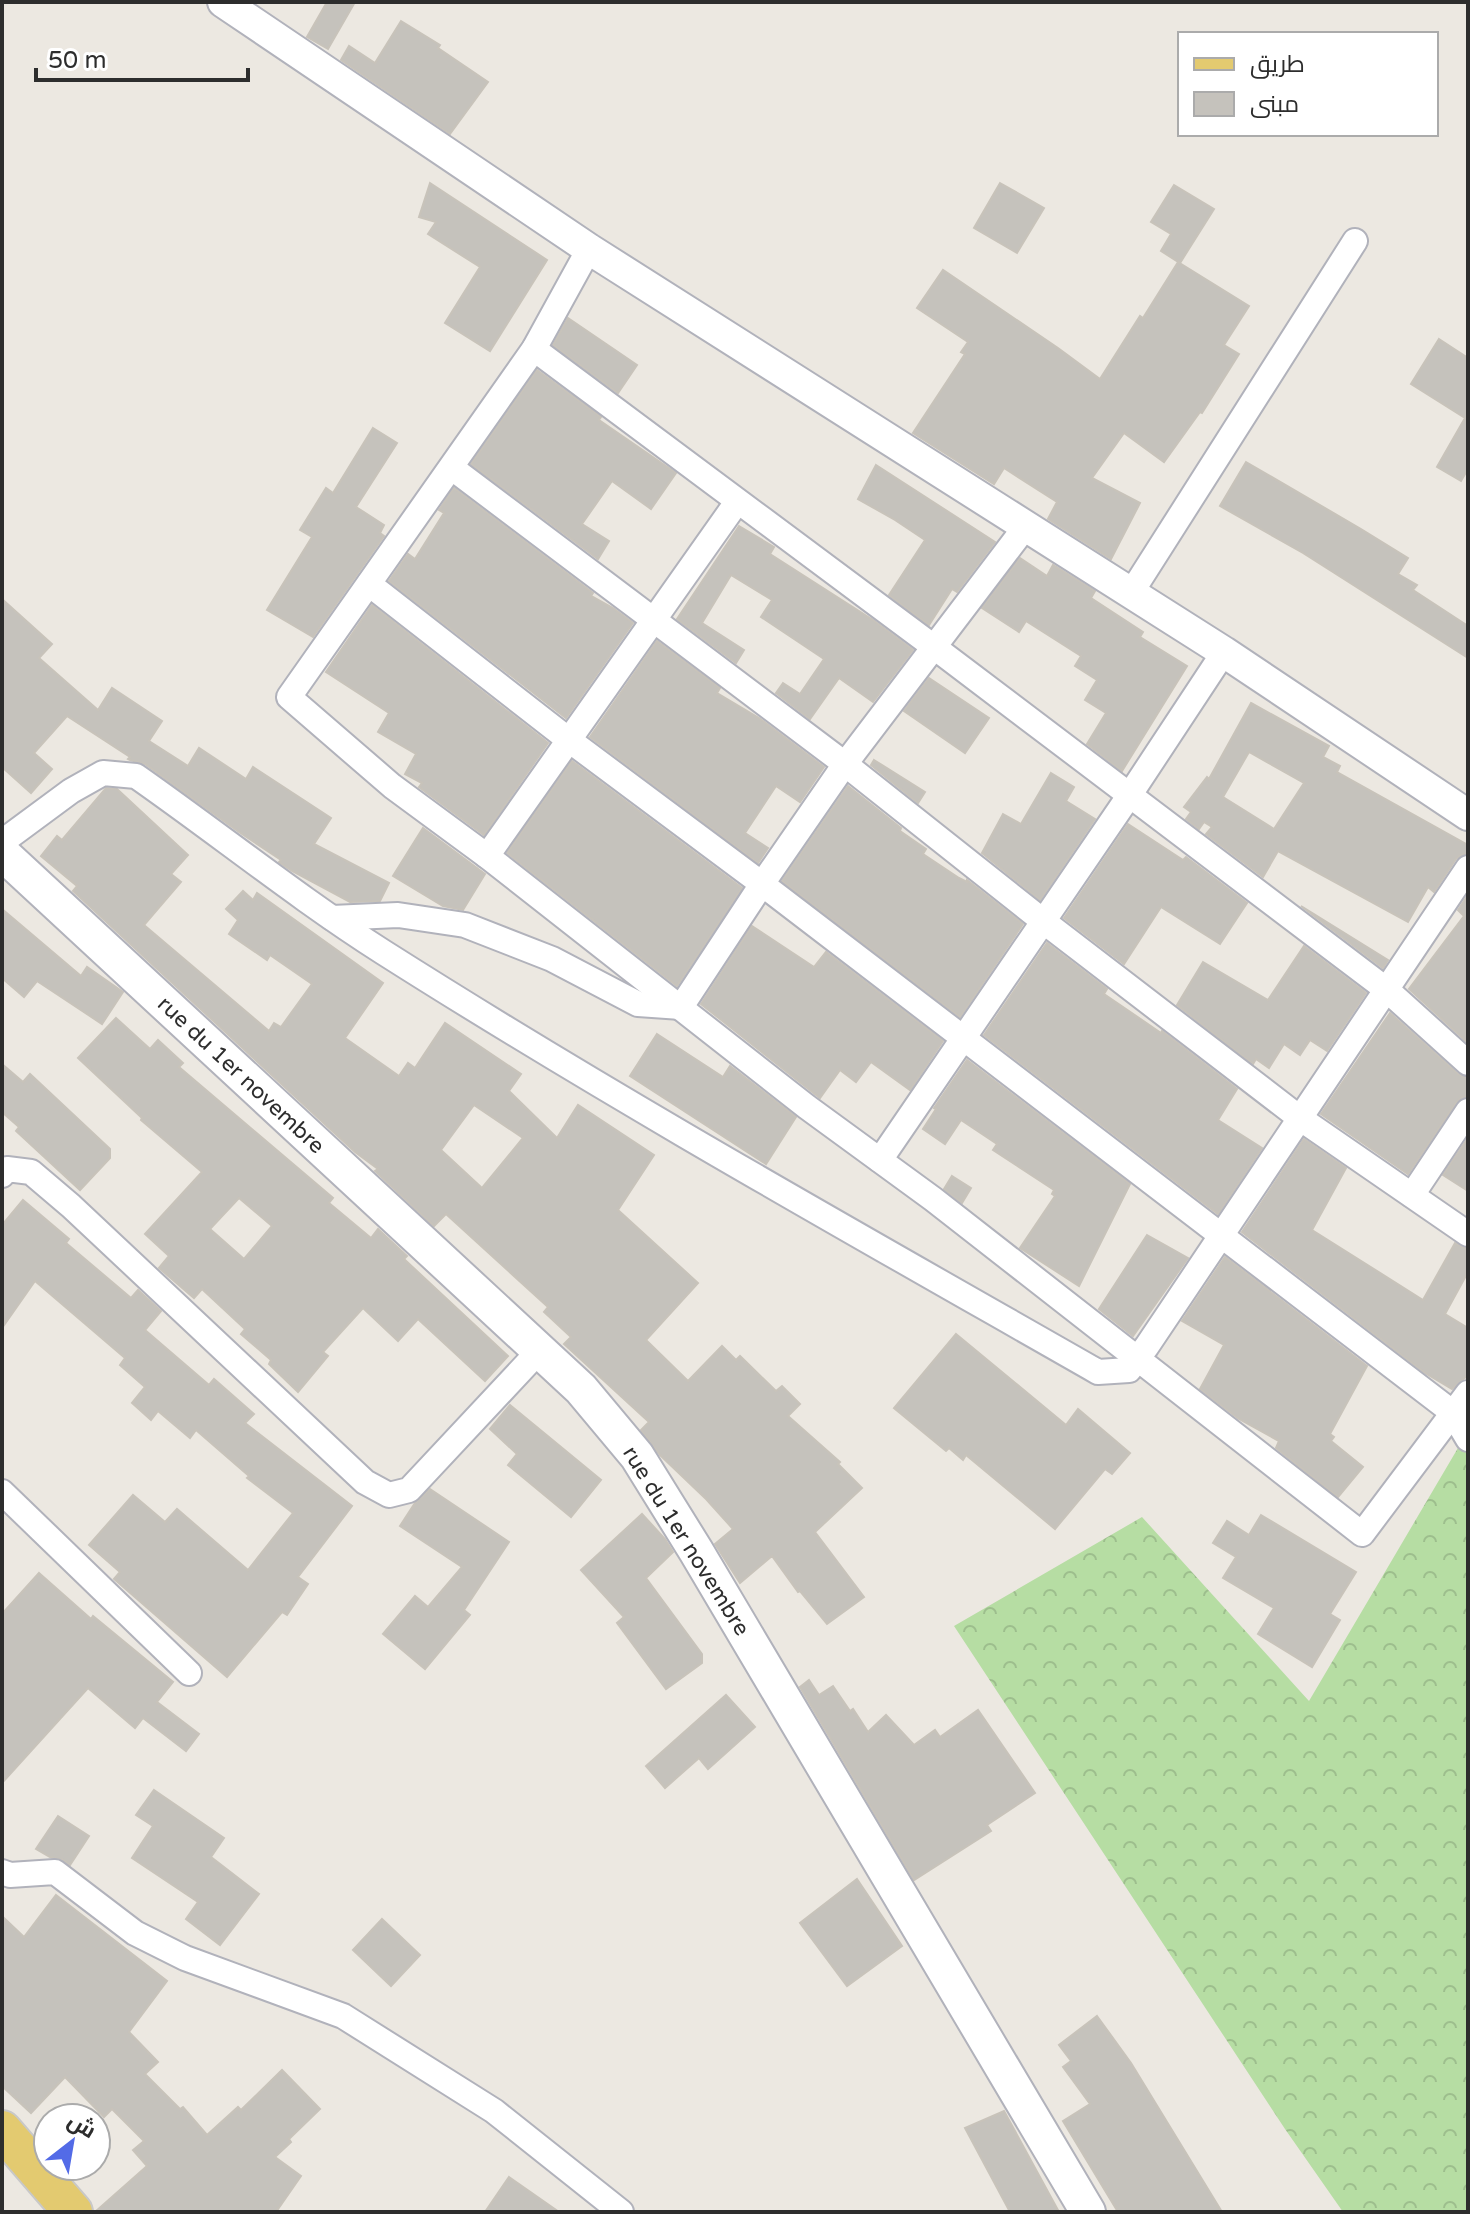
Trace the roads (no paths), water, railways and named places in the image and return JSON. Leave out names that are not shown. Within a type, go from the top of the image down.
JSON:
[{"type":"main road","name":"rue du 1er novembre","points":[[2,853],[581,1389],[637,1456],[1088,2212]]},
{"type":"main road","points":[[2,2130],[73,2212]]},
{"type":"street","points":[[223,2],[589,249],[1224,652],[1468,815]]},
{"type":"street","points":[[1131,593],[1355,241]]},
{"type":"street","points":[[589,249],[534,349],[289,697],[392,786],[487,856],[807,1107],[933,1199],[1362,1534],[1468,1393]]},
{"type":"street","points":[[534,349],[1387,990],[1468,1063]]},
{"type":"street","points":[[452,468],[845,764],[1301,1119],[1468,1234]]},
{"type":"street","points":[[487,856],[737,502]]},
{"type":"street","points":[[681,1007],[845,764],[1026,526]]},
{"type":"street","points":[[369,584],[569,740],[1452,1412],[1468,1439]]},
{"type":"street","points":[[880,1160],[1224,652]]},
{"type":"street","points":[[2,842],[71,791],[103,773],[136,776],[382,951],[639,1110],[1098,1372],[1129,1370],[1468,868]]},
{"type":"street","points":[[332,918],[398,915],[465,925],[552,959],[638,1004],[681,1007]]},
{"type":"street","points":[[1412,1195],[1468,1111]]},
{"type":"street","points":[[2,1175],[7,1169],[31,1172],[365,1482],[389,1495],[409,1490],[539,1351]]},
{"type":"street","points":[[2,1492],[189,1673]]},
{"type":"street","points":[[2,1872],[10,1875],[55,1872],[135,1933],[185,1958],[343,2016],[494,2111],[621,2212]]}]
